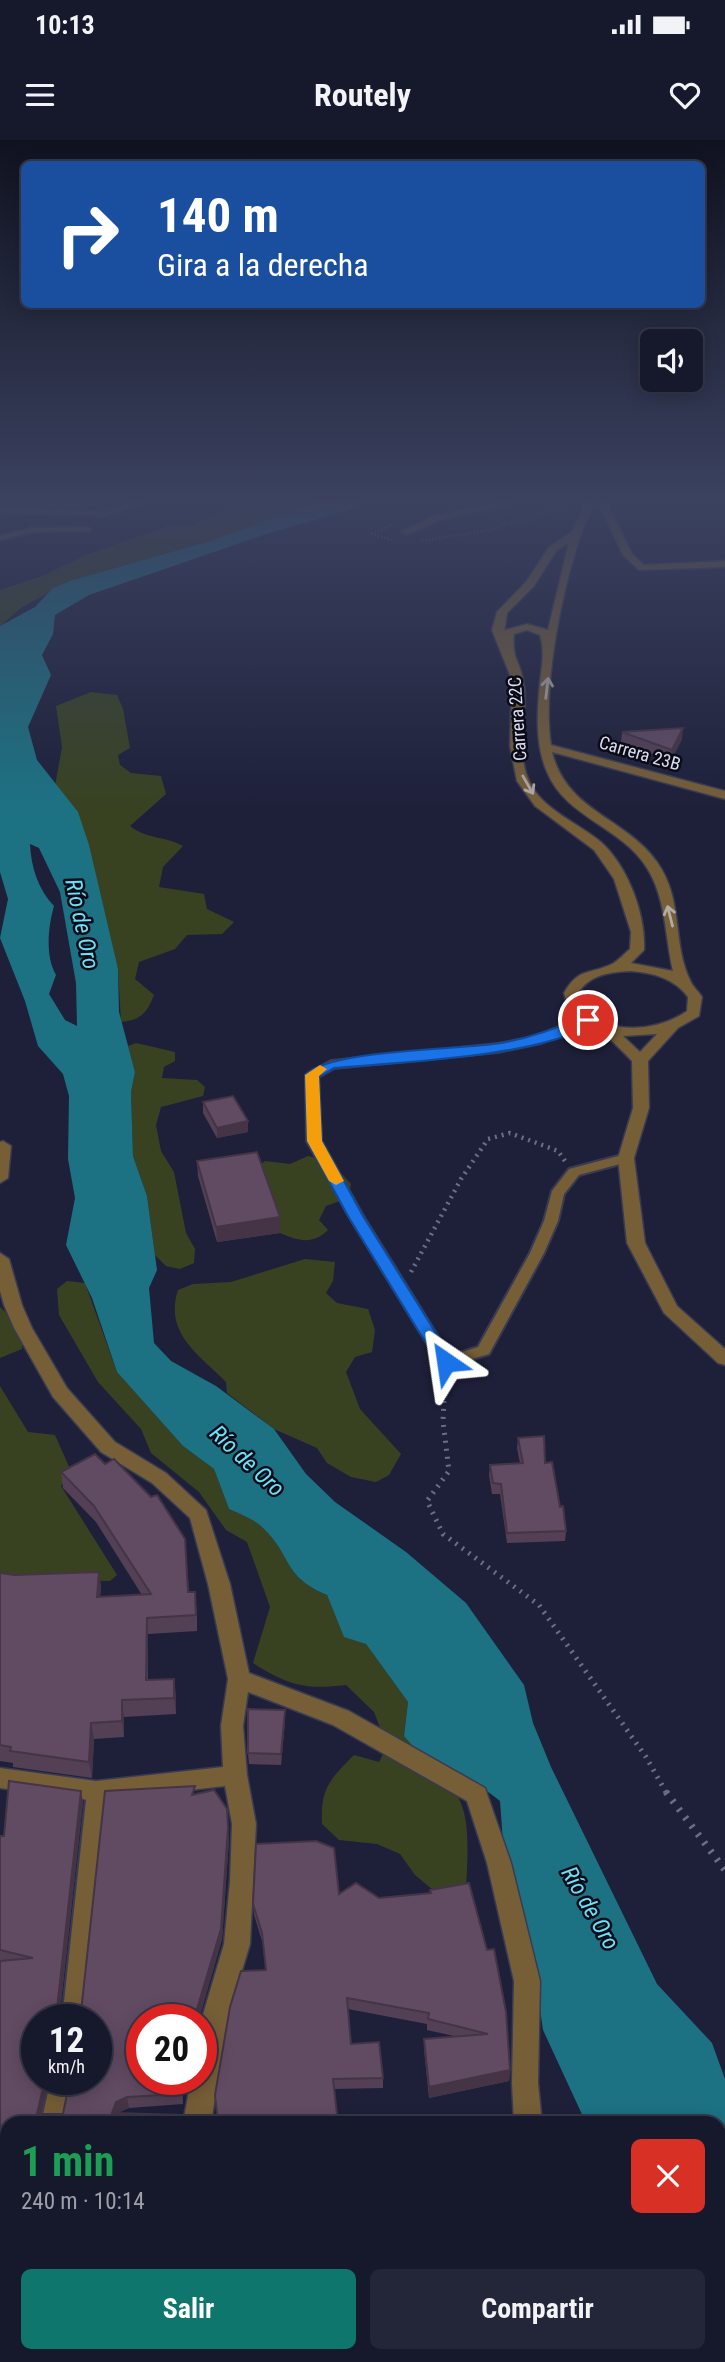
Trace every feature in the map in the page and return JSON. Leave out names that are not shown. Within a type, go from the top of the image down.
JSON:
[{"type":"street","name":"Carrera 22C","points":[[514,602],[502,612],[497,630],[518,680],[516,746],[523,781],[539,803],[599,847],[621,879],[638,932],[636,950],[616,968]]},
{"type":"street","points":[[518,602],[516,617],[546,618],[560,602]]},
{"type":"street","name":"Carrera 22C","points":[[560,602],[543,718],[545,747],[554,775],[564,791],[624,837],[652,865],[671,913],[677,964],[683,982],[695,997],[696,1005],[687,1020],[671,1029]]},
{"type":"street","points":[[508,653],[509,632],[527,627],[545,633],[551,652]]},
{"type":"street","name":"Carrera 23B","points":[[545,747],[725,795]]},
{"type":"street","points":[[671,1029],[636,1032],[606,1028],[588,1020],[575,1009],[571,1001],[574,986],[590,974],[616,968],[646,968],[683,982]]},
{"type":"street","points":[[606,1028],[640,1060],[641,1108],[626,1158],[636,1243],[670,1309],[725,1359]]},
{"type":"street","points":[[640,1060],[671,1029]]},
{"type":"street","points":[[0,1178],[3,1146]]},
{"type":"street","points":[[0,1259],[23,1328],[60,1392],[108,1447],[159,1478],[199,1515],[219,1584],[239,1679],[232,1726],[235,1775],[244,1824],[237,1944],[215,2017],[198,2116]]},
{"type":"street","points":[[239,1679],[341,1718],[477,1795],[502,1875],[527,1981],[525,2083],[527,2116]]},
{"type":"street","points":[[0,1778],[96,1791],[235,1775]]},
{"type":"lane","points":[[588,1020],[537,1040],[498,1048],[331,1065],[312,1075],[314,1141],[401,1291],[446,1362],[484,1349],[537,1254],[551,1221],[557,1194],[574,1172],[626,1158]]},
{"type":"lane","points":[[74,2004],[96,1791]]},
{"type":"lane","points":[[54,2116],[58,2095]]},
{"type":"path","points":[[401,1291],[461,1180],[488,1139],[510,1133],[558,1152],[574,1172]]},
{"type":"path","points":[[446,1362],[443,1421],[449,1471],[427,1501],[443,1534],[539,1605],[646,1757],[663,1789],[725,1870]]},
{"type":"shaded area","points":[[0,602],[32,602],[22,607],[0,626]]},
{"type":"shaded area","points":[[91,692],[117,695],[123,709],[130,748],[118,755],[120,765],[131,773],[161,776],[166,794],[130,826],[142,833],[183,846],[163,867],[159,887],[204,894],[207,909],[234,922],[222,934],[187,935],[175,949],[139,962],[135,979],[154,995],[149,1007],[142,1014],[121,1022],[118,969],[55,786],[62,747],[56,706]]},
{"type":"shaded area","points":[[136,1043],[175,1052],[175,1061],[164,1067],[162,1078],[197,1080],[205,1087],[203,1096],[161,1107],[156,1125],[161,1151],[174,1172],[186,1233],[195,1249],[194,1263],[180,1269],[166,1266],[155,1255],[147,1196],[133,1156],[131,1092],[135,1072],[128,1046]]},
{"type":"shaded area","points":[[308,1156],[330,1161],[351,1184],[348,1198],[326,1206],[319,1220],[328,1230],[317,1238],[305,1240],[280,1233],[258,1167],[265,1161],[290,1164]]},
{"type":"shaded area","points":[[305,1259],[335,1262],[333,1281],[326,1293],[337,1303],[368,1309],[375,1330],[372,1352],[355,1357],[346,1372],[360,1409],[401,1454],[389,1475],[376,1482],[351,1477],[327,1463],[317,1448],[274,1429],[227,1393],[226,1382],[186,1342],[176,1319],[178,1290],[193,1284],[231,1282]]},
{"type":"shaded area","points":[[67,1281],[85,1283],[117,1372],[183,1446],[214,1469],[229,1509],[259,1525],[273,1538],[302,1581],[327,1595],[344,1636],[366,1644],[408,1702],[404,1736],[441,1773],[461,1802],[467,1836],[466,1889],[446,1901],[415,1875],[400,1854],[377,1844],[339,1840],[322,1824],[325,1793],[339,1771],[354,1755],[379,1762],[387,1746],[374,1712],[346,1685],[319,1687],[297,1684],[253,1663],[270,1607],[247,1542],[226,1530],[199,1492],[151,1453],[141,1429],[98,1382],[59,1315],[57,1289]]},
{"type":"shaded area","points":[[0,1307],[22,1328],[22,1349],[0,1358]]},
{"type":"shaded area","points":[[0,1386],[28,1432],[55,1435],[71,1471],[61,1486],[117,1575],[110,1581],[0,1580]]},
{"type":"water","name":"Río de Oro","points":[[40,602],[78,602],[55,615],[53,634],[42,655],[51,675],[28,727],[37,760],[78,812],[89,845],[118,969],[119,1012],[135,1072],[131,1092],[133,1156],[147,1196],[157,1270],[149,1288],[154,1343],[171,1361],[216,1386],[274,1429],[306,1474],[335,1502],[406,1552],[466,1603],[524,1685],[533,1723],[551,1767],[657,1984],[712,2043],[725,2079],[725,2116],[583,2116],[543,2030],[532,1954],[504,1856],[500,1801],[481,1788],[443,1775],[419,1754],[404,1736],[408,1702],[366,1644],[344,1637],[327,1595],[302,1581],[273,1538],[259,1525],[229,1509],[214,1469],[183,1446],[117,1372],[92,1298],[66,1245],[75,1198],[68,1159],[69,1096],[63,1074],[38,1046],[25,1001],[0,938],[8,899],[0,872],[0,626]],"holes":[[[30,844],[39,848],[60,892],[76,983],[77,1026],[65,1020],[49,994],[56,975],[50,959],[49,941],[54,906],[40,885]]]},
{"type":"building","points":[[683,728],[672,750],[622,732]]},
{"type":"building","points":[[233,1096],[248,1121],[217,1128],[203,1102]]},
{"type":"building","points":[[257,1152],[280,1217],[216,1227],[197,1161]]},
{"type":"building","points":[[544,1436],[545,1463],[552,1462],[566,1531],[507,1533],[501,1484],[493,1483],[490,1465],[523,1463],[518,1438]]},
{"type":"building","points":[[95,1454],[105,1464],[114,1459],[151,1497],[157,1495],[185,1539],[188,1592],[195,1592],[196,1615],[147,1618],[146,1680],[174,1679],[174,1698],[122,1700],[122,1721],[91,1723],[89,1762],[10,1751],[11,1747],[0,1745],[0,1573],[15,1575],[99,1572],[97,1597],[151,1594],[94,1506],[61,1472]]},
{"type":"building","points":[[248,1709],[285,1710],[281,1754],[248,1753]]},
{"type":"building","points":[[9,1781],[81,1791],[58,2004],[21,2004],[21,2095],[41,2095],[37,2114],[63,2114],[67,2095],[112,2095],[112,2004],[82,2004],[105,1791],[195,1786],[192,1795],[214,1790],[227,1809],[221,1929],[198,2004],[126,2004],[126,2095],[164,2095],[127,2097],[116,2102],[112,2113],[183,2116],[0,2116],[0,1961],[33,1958],[0,1950],[0,1836],[4,1836]]},
{"type":"building","points":[[316,1841],[334,1848],[339,1894],[356,1883],[379,1898],[431,1893],[430,1890],[469,1883],[487,1950],[494,1949],[506,2012],[510,2070],[429,2087],[424,2039],[488,2034],[428,2019],[429,2013],[347,1998],[351,2044],[379,2042],[383,2078],[333,2079],[337,2116],[217,2116],[215,2095],[230,2007],[241,1971],[266,1970],[262,1933],[253,1904],[256,1844]]},
{"type":"slow traffic","points":[[320,1069],[312,1075],[314,1141],[336,1181]]},
{"type":"route","points":[[446,1362],[356,1216],[314,1141],[312,1075],[331,1065],[498,1048],[537,1040],[588,1020]]}]
